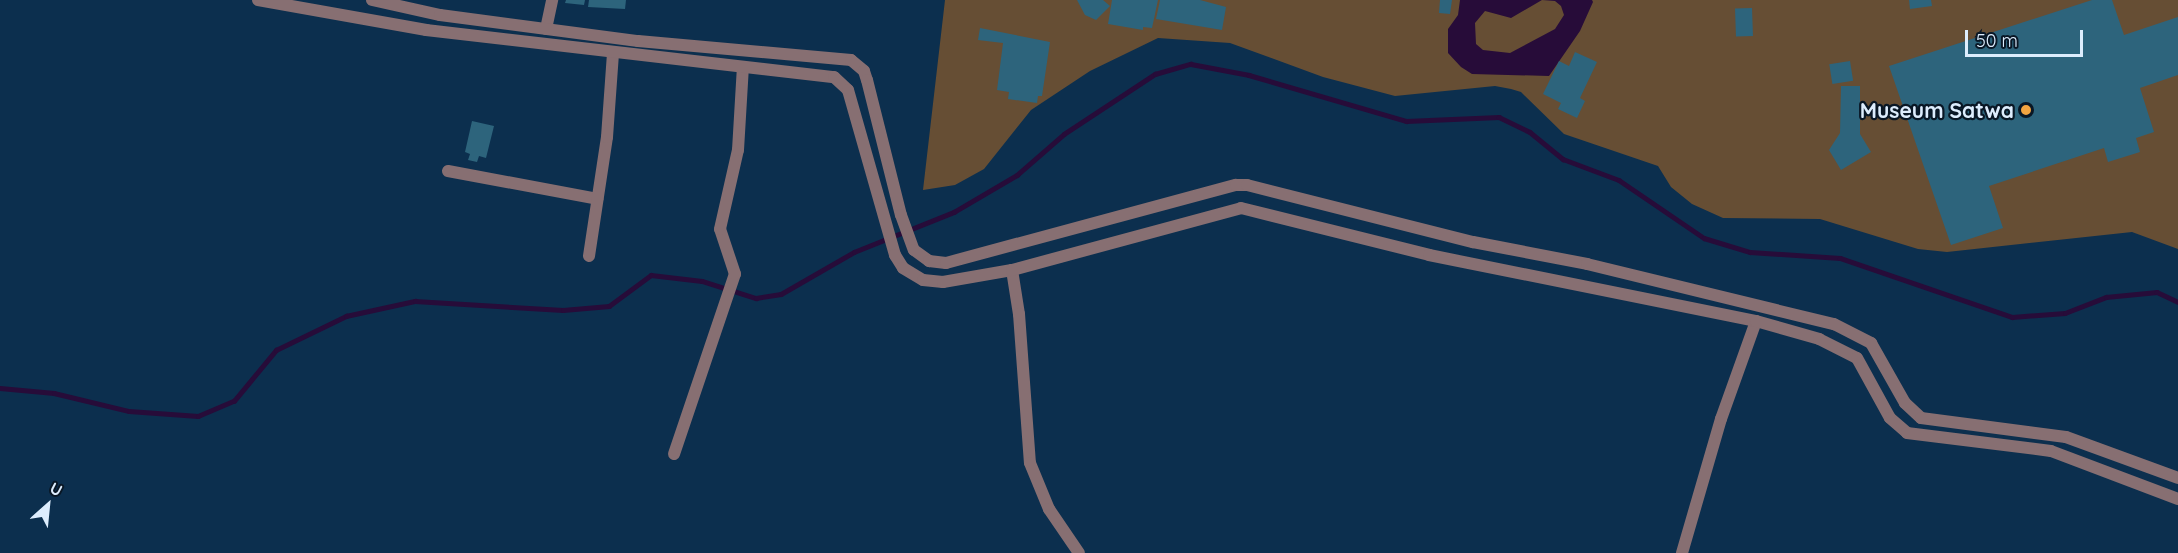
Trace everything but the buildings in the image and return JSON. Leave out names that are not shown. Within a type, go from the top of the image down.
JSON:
[{"type":"street","points":[[258,0],[470,36],[613,54],[825,74],[845,85],[883,220],[896,256],[912,276],[935,282],[1012,270],[1241,208],[1429,255],[1756,321],[1846,350],[1864,369],[1890,418],[1907,433],[2051,452],[2178,499]]},
{"type":"street","points":[[372,0],[472,20],[851,60],[864,71],[901,214],[915,251],[929,261],[946,263],[1236,185],[1268,189],[1473,242],[1587,264],[1770,306],[1849,329],[1871,344],[1905,403],[1921,418],[2051,433],[2178,478]]},
{"type":"street","points":[[546,29],[552,0]]},
{"type":"street","points":[[470,36],[472,20]]},
{"type":"street","points":[[589,256],[613,54]]},
{"type":"street","points":[[674,454],[734,280],[734,266],[720,229],[738,150],[743,67]]},
{"type":"street","points":[[448,171],[597,199]]},
{"type":"street","points":[[883,220],[901,214]]},
{"type":"street","points":[[896,256],[915,251]]},
{"type":"street","points":[[1580,284],[1587,264]]},
{"type":"street","points":[[1012,270],[1019,314],[1030,463],[1049,509],[1079,553]]},
{"type":"street","points":[[1619,294],[1624,273]]},
{"type":"street","points":[[1682,553],[1721,419],[1756,321]]},
{"type":"street","points":[[2051,433],[2051,452]]},
{"type":"shaded area","points":[[945,0],[2178,0],[2178,249],[2132,232],[1947,252],[1918,249],[1820,219],[1723,218],[1692,204],[1671,187],[1658,166],[1564,134],[1521,92],[1495,86],[1395,96],[1323,77],[1230,43],[1158,38],[1090,71],[1031,110],[984,169],[955,185],[923,190]]},
{"type":"shaded area","points":[[1460,0],[1542,0],[1592,0],[1593,2],[1580,31],[1549,76],[1472,74],[1461,67],[1448,53],[1448,29],[1458,15]],"holes":[[[1542,0],[1555,1],[1561,6],[1564,15],[1555,29],[1510,53],[1483,50],[1476,44],[1475,23],[1485,11],[1511,18]]]},
{"type":"waterway","points":[[0,388],[54,393],[129,411],[198,416],[234,401],[276,350],[346,316],[415,301],[563,310],[609,306],[651,275],[702,281],[756,298],[781,294],[854,252],[954,212],[1017,175],[1064,134],[1155,74],[1191,64],[1249,75],[1406,121],[1499,117],[1530,132],[1563,159],[1619,180],[1704,238],[1750,252],[1840,258],[2012,317],[2065,313],[2106,297],[2157,292],[2178,302]]},
{"type":"place","name":"Museum Satwa","points":[[2026,110]]}]
